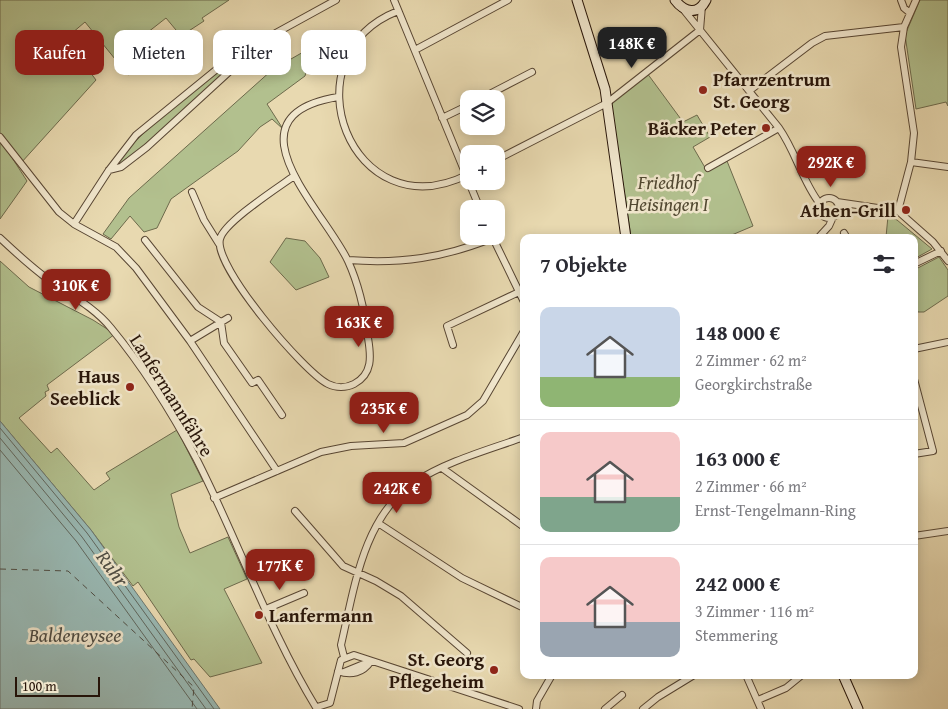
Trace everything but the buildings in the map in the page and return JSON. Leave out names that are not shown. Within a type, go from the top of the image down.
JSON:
[{"type":"street","points":[[281,30],[336,0]]},
{"type":"street","points":[[394,0],[460,159]]},
{"type":"street","points":[[414,50],[508,0]]},
{"type":"street","points":[[577,0],[605,89],[625,234]]},
{"type":"street","points":[[676,0],[779,128],[789,144],[810,190],[820,204],[820,209],[824,216],[824,231]]},
{"type":"street","points":[[901,0],[904,8],[910,13]]},
{"type":"street","points":[[898,211],[911,162],[914,133],[902,58],[904,27],[916,0]]},
{"type":"street","points":[[683,9],[692,11],[704,3]]},
{"type":"street","points":[[505,155],[607,103],[700,30],[704,3]]},
{"type":"street","points":[[398,11],[372,26],[352,46],[345,62],[338,97],[346,131],[353,145],[371,167],[385,178],[409,187],[428,188],[450,183],[460,178]]},
{"type":"street","points":[[749,91],[812,43],[825,36],[904,27]]},
{"type":"street","points":[[74,224],[127,145],[147,126],[213,72]]},
{"type":"street","points":[[497,90],[532,72]]},
{"type":"street","points":[[109,170],[121,167],[137,154],[225,75]]},
{"type":"street","points":[[605,89],[618,94]]},
{"type":"street","points":[[192,192],[204,220],[219,244],[224,259],[268,326],[315,375],[336,387],[349,386],[359,381],[369,368],[371,359],[365,318],[348,260],[294,176],[284,146],[290,121],[306,105],[338,97]]},
{"type":"street","points":[[442,118],[460,109]]},
{"type":"street","points":[[708,168],[779,128]]},
{"type":"street","points":[[0,137],[58,212],[74,224],[116,247],[147,281],[277,471]]},
{"type":"street","points":[[127,145],[137,154]]},
{"type":"street","points":[[911,162],[948,167]]},
{"type":"street","points":[[219,244],[221,236],[228,227],[263,198],[294,176]]},
{"type":"street","points":[[810,190],[826,198],[832,198],[837,202],[898,211],[941,251],[948,261]]},
{"type":"street","points":[[820,204],[826,198]]},
{"type":"street","points":[[837,202],[839,210]]},
{"type":"street","points":[[821,234],[839,210],[855,205]]},
{"type":"street","points":[[824,216],[833,217]]},
{"type":"street","name":"Lanfermannfähre","points":[[0,238],[27,264],[80,300],[110,326],[153,385],[195,457],[266,609],[308,695],[317,708]]},
{"type":"street","points":[[145,240],[198,307],[221,322],[224,344],[238,366],[252,383],[258,380],[282,415]]},
{"type":"street","points":[[348,260],[423,259],[446,255],[472,245]]},
{"type":"street","points":[[453,346],[446,328],[449,325],[519,292],[496,245]]},
{"type":"street","points":[[918,262],[941,251]]},
{"type":"street","points":[[190,342],[228,318]]},
{"type":"street","points":[[214,498],[321,452],[338,447],[404,443],[467,415],[483,401],[520,338]]},
{"type":"street","points":[[918,348],[948,342]]},
{"type":"street","points":[[918,406],[933,451],[918,453]]},
{"type":"street","points":[[519,709],[371,661],[347,656],[341,645],[359,573],[378,523],[390,504],[404,490],[442,468],[520,439]]},
{"type":"street","points":[[442,468],[520,524]]},
{"type":"street","points":[[295,510],[343,566],[406,599],[467,653]]},
{"type":"street","points":[[378,523],[462,578],[520,606]]},
{"type":"street","points":[[918,536],[948,532]]},
{"type":"street","points":[[266,609],[304,592]]},
{"type":"street","points":[[317,708],[332,706],[340,672],[347,656]]},
{"type":"street","points":[[340,672],[353,674],[366,667],[371,661]]},
{"type":"street","points":[[536,709],[537,701],[550,679]]},
{"type":"street","points":[[643,709],[658,697],[687,679]]},
{"type":"street","points":[[748,679],[761,709]]},
{"type":"street","points":[[758,700],[786,688],[797,679]]},
{"type":"street","points":[[844,679],[858,709]]},
{"type":"street","points":[[605,709],[622,695]]},
{"type":"green space","points":[[0,0],[229,0],[202,18],[204,21],[190,30],[176,30],[166,18],[151,30],[114,30],[114,58],[104,45],[104,30],[91,30],[85,22],[76,30],[15,30],[15,75],[92,75],[96,80],[21,163],[0,136]]},
{"type":"green space","points":[[920,0],[948,0],[948,106],[946,102],[916,109],[905,35]]},
{"type":"green space","points":[[301,53],[301,75],[305,76],[267,104],[283,129],[272,119],[260,127],[238,151],[171,199],[157,228],[144,232],[130,216],[111,239],[103,234],[129,198],[266,75],[291,75],[291,59]]},
{"type":"green space","name":"Friedhof Heisingen I","points":[[647,73],[683,122],[697,115],[710,137],[693,147],[707,171],[727,161],[753,226],[734,234],[631,234],[611,104]]},
{"type":"green space","points":[[214,75],[224,75],[124,162],[114,167],[137,140]]},
{"type":"green space","points":[[0,139],[27,181],[0,219]]},
{"type":"green space","points":[[888,216],[897,220],[914,234],[886,234]]},
{"type":"green space","points":[[918,237],[932,249],[918,257]]},
{"type":"green space","points":[[286,238],[305,241],[320,258],[329,277],[296,290],[270,262]]},
{"type":"green space","points":[[939,257],[948,270],[948,296],[924,312],[918,312],[918,268]]},
{"type":"green space","points":[[0,261],[29,287],[93,320],[115,334],[47,385],[49,390],[45,392],[46,396],[19,418],[51,453],[57,448],[94,490],[110,479],[106,473],[177,430],[203,481],[171,494],[179,527],[190,553],[228,537],[247,579],[224,589],[262,663],[210,677],[194,659],[191,660],[138,582],[133,586],[91,530],[0,421]]},
{"type":"water","name":"Baldeneysee","points":[[0,421],[91,530],[220,709],[0,709]]},
{"type":"ferry route","points":[[0,569],[68,571],[194,687],[192,709]]},
{"type":"place","name":"Pfarrzentrum St. Georg","points":[[703,90]]},
{"type":"place","name":"Bäcker Peter","points":[[766,128]]},
{"type":"place","name":"Athen-Grill","points":[[906,210]]},
{"type":"place","name":"Haus Seeblick","points":[[130,387]]},
{"type":"place","name":"Lanfermann","points":[[259,615]]},
{"type":"place","name":"St. Georg Pflegeheim","points":[[494,670]]},
{"type":"water label","name":"Ruhr","points":[[113,568]]}]
